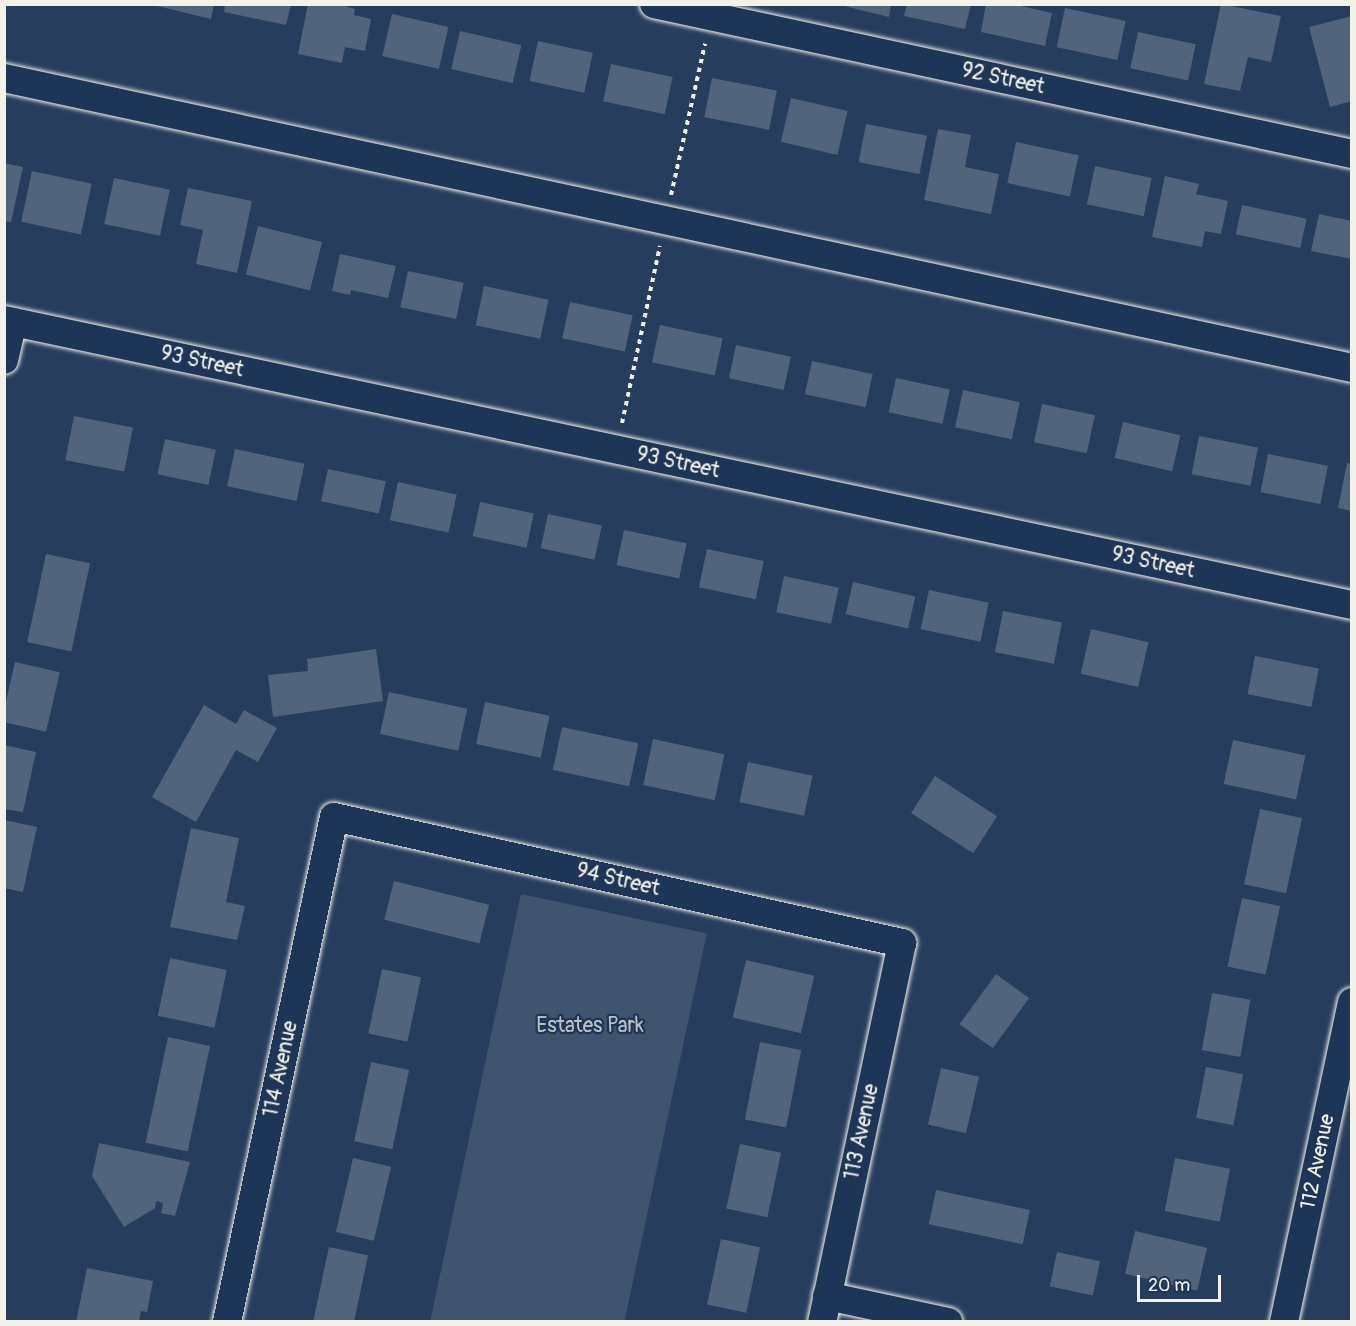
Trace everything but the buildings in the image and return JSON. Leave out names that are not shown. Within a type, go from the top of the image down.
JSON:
[{"type":"street","name":"92 Street","points":[[654,4],[712,11],[1352,154]]},
{"type":"street","points":[[4,78],[1352,368]]},
{"type":"street","points":[[4,360],[9,321]]},
{"type":"street","name":"93 Street","points":[[9,321],[1352,604]]},
{"type":"street","name":"94 Street","points":[[334,817],[902,943]]},
{"type":"street","name":"114 Avenue","points":[[227,1322],[334,817]]},
{"type":"street","name":"113 Avenue","points":[[825,1309],[902,943]]},
{"type":"street","name":"112 Avenue","points":[[1284,1322],[1352,1002]]},
{"type":"street","points":[[825,1309],[948,1322]]},
{"type":"green space","name":"Estates Park","points":[[521,894],[707,934],[624,1322],[430,1321]]}]
